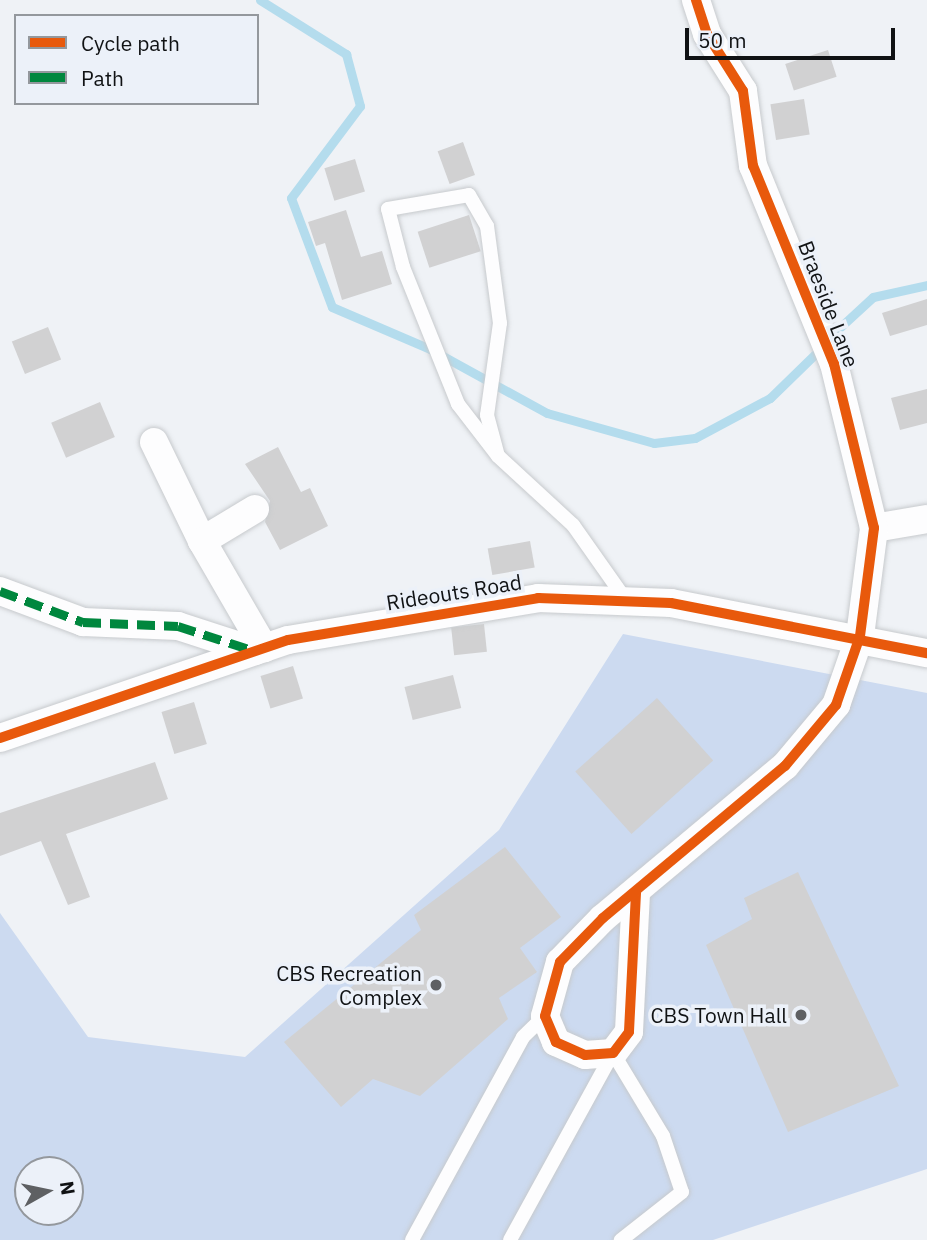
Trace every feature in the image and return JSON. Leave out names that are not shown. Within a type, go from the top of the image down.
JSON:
[{"type":"street","name":"Braeside Lane","points":[[545,1016],[560,962],[636,893],[785,766],[836,705],[860,636],[874,527],[834,364],[752,166],[743,91],[706,34],[696,0]]},
{"type":"street","points":[[154,442],[202,541],[260,649]]},
{"type":"street","points":[[202,541],[255,509]]},
{"type":"street","points":[[874,527],[927,519]]},
{"type":"street","points":[[0,591],[83,622],[178,626],[260,649]]},
{"type":"street","name":"Rideouts Road","points":[[0,738],[260,649],[538,598],[671,603],[860,636],[927,653]]},
{"type":"street","points":[[545,1016],[556,1042],[585,1055],[613,1053],[629,1032],[634,1006],[636,893]]},
{"type":"lane","points":[[498,456],[487,415],[500,323],[488,226],[469,195],[388,209],[403,267],[458,404],[498,456],[573,525],[627,602]]},
{"type":"lane","points":[[412,1240],[523,1037],[545,1016]]},
{"type":"lane","points":[[510,1240],[613,1053]]},
{"type":"lane","points":[[613,1053],[663,1136],[682,1192],[621,1240]]},
{"type":"shaded area","points":[[623,634],[927,693],[927,1169],[713,1240],[0,1240],[0,913],[88,1037],[245,1057],[499,830]]},
{"type":"building","points":[[828,50],[837,77],[794,91],[785,64]]},
{"type":"building","points":[[804,99],[810,135],[776,140],[770,104]]},
{"type":"building","points":[[463,142],[475,175],[450,184],[438,151]]},
{"type":"building","points":[[355,159],[365,192],[334,201],[324,168]]},
{"type":"building","points":[[346,210],[361,257],[382,251],[392,284],[342,300],[325,243],[316,246],[308,222]]},
{"type":"building","points":[[469,215],[481,251],[429,268],[418,232]]},
{"type":"building","points":[[927,299],[927,325],[890,336],[882,313]]},
{"type":"building","points":[[48,327],[61,359],[25,374],[12,342]]},
{"type":"building","points":[[927,389],[927,423],[900,430],[891,398]]},
{"type":"building","points":[[100,402],[115,437],[66,458],[51,423]]},
{"type":"building","points":[[278,447],[301,492],[310,488],[328,526],[280,550],[265,522],[270,501],[245,464]]},
{"type":"building","points":[[530,541],[535,568],[492,575],[488,548]]},
{"type":"building","points":[[484,624],[487,652],[454,655],[451,627]]},
{"type":"building","points":[[293,666],[303,699],[270,708],[260,676]]},
{"type":"building","points":[[453,675],[461,708],[413,720],[404,687]]},
{"type":"building","points":[[657,698],[713,760],[631,834],[575,772]]},
{"type":"building","points":[[194,702],[207,744],[174,754],[161,712]]},
{"type":"building","points":[[155,762],[168,799],[66,834],[90,897],[68,905],[41,841],[0,856],[0,813]]},
{"type":"building","name":"CBS Recreation Complex","points":[[505,847],[561,917],[520,948],[537,972],[499,998],[508,1019],[420,1096],[373,1079],[341,1107],[284,1042],[421,930],[414,915]]},
{"type":"building","name":"CBS Town Hall","points":[[798,872],[899,1086],[788,1132],[706,945],[752,919],[744,898]]},
{"type":"waterway","points":[[260,0],[346,54],[360,106],[291,198],[332,307],[430,349],[547,413],[654,443],[695,438],[770,398],[814,355]]},
{"type":"waterway","points":[[836,331],[873,297],[927,285]]},
{"type":"marked path","points":[[0,591],[83,622],[178,626],[255,651]]},
{"type":"cycle path","points":[[636,893],[629,1032],[613,1053],[585,1055],[556,1042],[545,1016],[560,962],[603,918],[785,766],[836,705],[860,636],[874,528],[834,364],[753,166],[743,91],[707,34],[696,0]]},
{"type":"cycle path","points":[[0,738],[288,640],[538,598],[671,603],[927,653]]},
{"type":"place","name":"CBS Recreation Complex","points":[[436,985]]},
{"type":"place","name":"CBS Town Hall","points":[[801,1015]]}]
